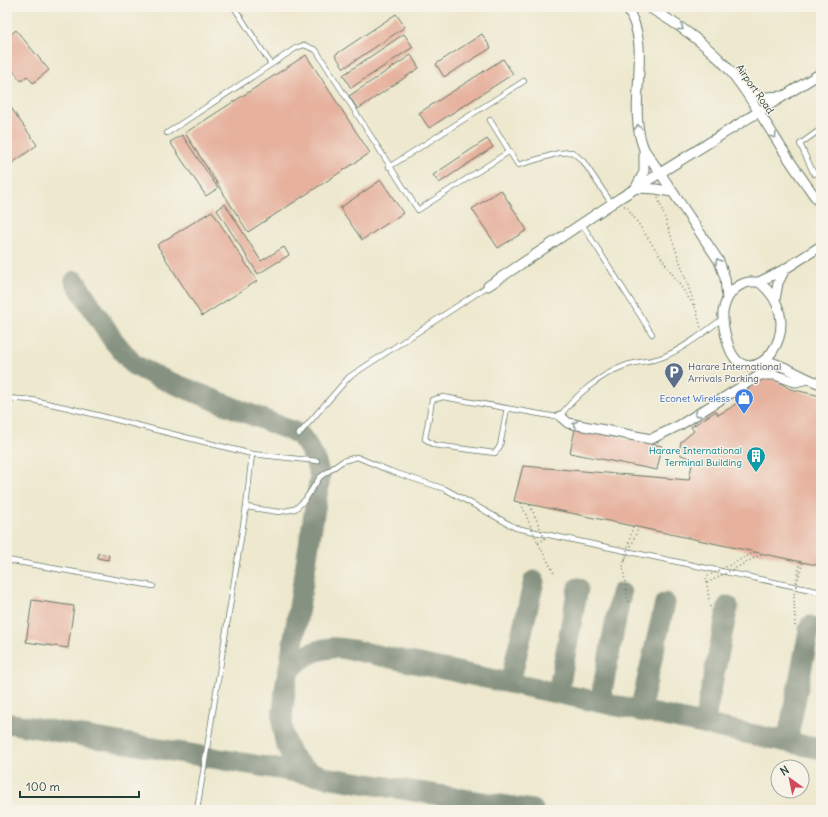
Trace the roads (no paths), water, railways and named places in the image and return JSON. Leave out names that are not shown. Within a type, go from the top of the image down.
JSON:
[{"type":"street","points":[[626,7],[632,18],[638,37],[637,108],[639,134],[644,149],[719,261],[725,278],[727,299],[722,319],[730,349],[737,360],[742,364],[754,366],[766,361],[777,346],[781,323],[775,300],[766,288],[759,282]]},
{"type":"street","name":"Airport Road","points":[[648,7],[671,20],[699,41],[726,66],[747,93],[793,166],[821,205]]},
{"type":"street","points":[[488,286],[612,204],[821,73]]},
{"type":"street","points":[[747,93],[765,97],[784,96]]},
{"type":"street","points":[[636,189],[644,172],[644,149]]},
{"type":"street","points":[[636,189],[656,189],[672,192]]},
{"type":"street","points":[[727,299],[735,288],[744,283],[759,282],[785,269],[821,246]]},
{"type":"street","points":[[775,300],[778,283],[785,269]]},
{"type":"street","points":[[766,361],[791,369],[808,379],[821,384]]},
{"type":"street","points":[[560,416],[568,423],[651,439],[680,425],[760,375],[775,375],[795,382],[808,379]]},
{"type":"lane","points":[[234,7],[271,64]]},
{"type":"lane","points":[[167,133],[271,64],[296,48],[304,45],[316,50],[389,167],[418,210],[510,151]]},
{"type":"lane","points":[[389,167],[524,80]]},
{"type":"lane","points":[[490,120],[518,165],[559,152],[572,152],[583,161],[612,204]]},
{"type":"lane","points":[[821,129],[800,144],[814,174],[821,170]]},
{"type":"lane","points":[[582,224],[652,334]]},
{"type":"lane","points":[[299,434],[349,377],[488,286]]},
{"type":"lane","points":[[507,408],[500,446],[495,453],[434,445],[425,440],[432,400],[442,397],[560,416],[570,403],[599,379],[624,366],[663,357],[703,334],[722,319]]},
{"type":"lane","points":[[7,398],[32,400],[69,408],[252,454],[316,461]]},
{"type":"lane","points":[[197,810],[246,507],[252,454]]},
{"type":"lane","points":[[246,507],[279,512],[296,509],[320,477],[343,461],[357,457],[390,471],[445,489],[516,528],[821,592]]},
{"type":"lane","points":[[7,560],[153,586]]},
{"type":"place","name":"Harare International Arrivals Parking","points":[[674,389]]},
{"type":"place","name":"Econet Wireless","points":[[744,415]]},
{"type":"place","name":"Harare International Terminal Building","points":[[756,473]]}]
